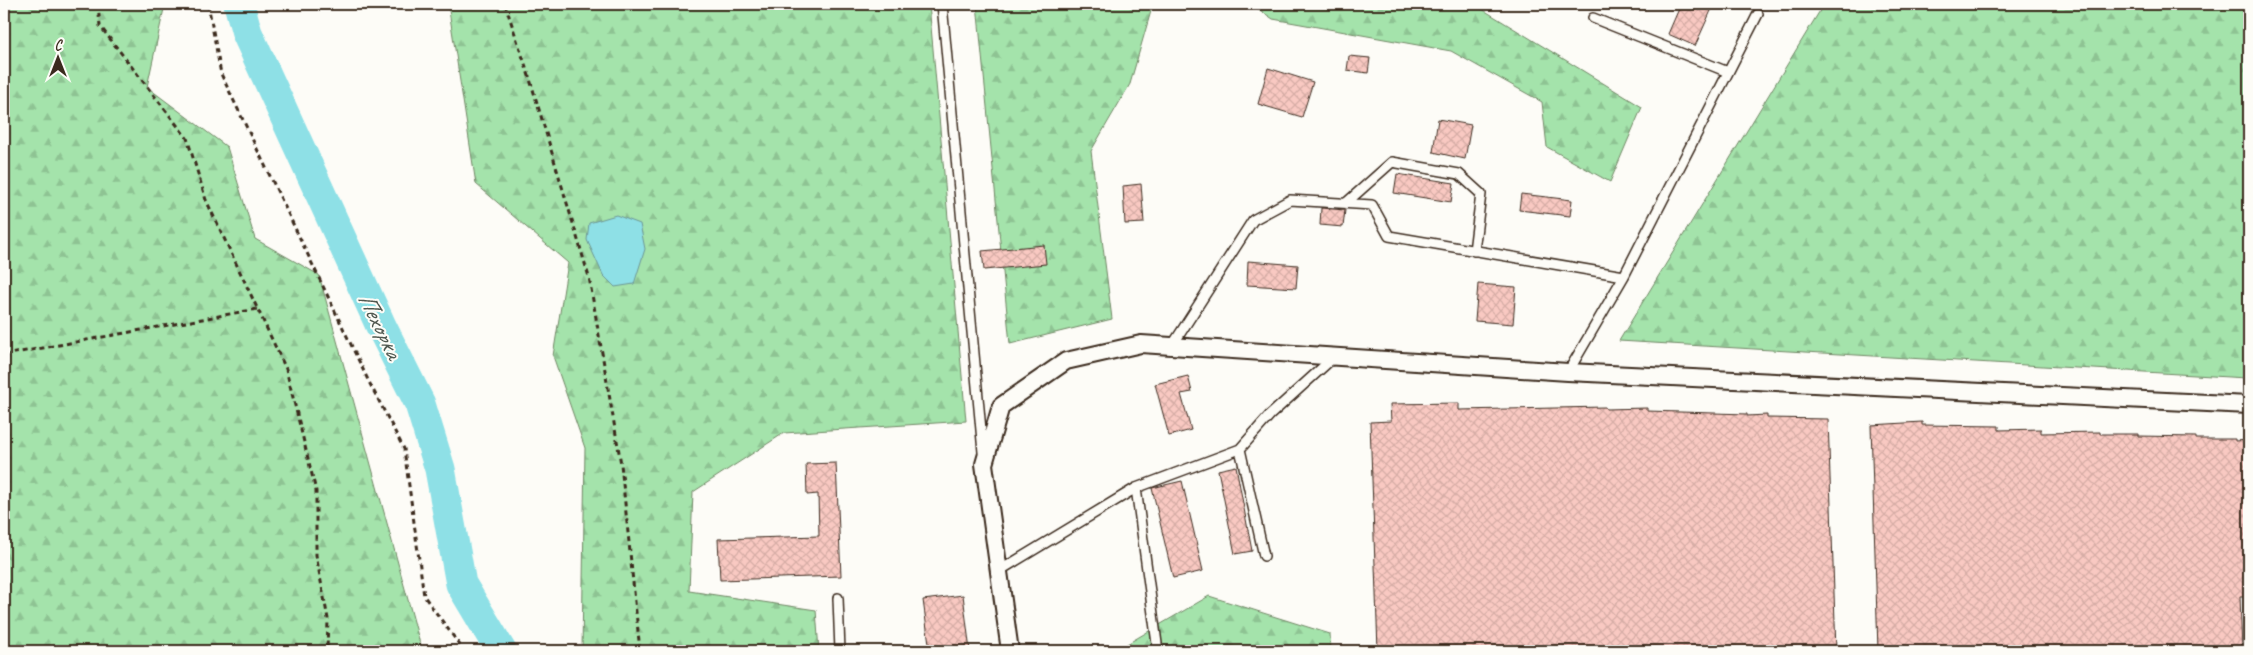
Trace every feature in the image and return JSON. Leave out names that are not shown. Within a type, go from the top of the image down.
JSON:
[{"type":"street","points":[[1010,651],[984,464],[1001,406],[1066,361],[1141,344],[1568,372],[2249,405]]},
{"type":"lane","points":[[942,4],[984,464]]},
{"type":"lane","points":[[1568,372],[1624,276],[1758,14]]},
{"type":"lane","points":[[1593,18],[1728,72]]},
{"type":"lane","points":[[1346,203],[1392,162],[1459,174],[1481,194],[1474,251]]},
{"type":"lane","points":[[1172,346],[1253,220],[1290,200],[1372,204],[1389,236],[1624,276]]},
{"type":"lane","points":[[999,571],[1136,488],[1240,449],[1270,415],[1334,357]]},
{"type":"lane","points":[[1240,449],[1264,556]]},
{"type":"lane","points":[[1136,488],[1158,651]]},
{"type":"lane","points":[[838,598],[840,651]]},
{"type":"path","points":[[98,4],[100,26],[187,138],[206,200],[286,369],[316,491],[316,555],[328,619],[328,651]]},
{"type":"path","points":[[208,4],[221,74],[369,382],[404,449],[424,596],[464,651]]},
{"type":"path","points":[[505,4],[529,76],[589,277],[621,464],[640,651]]},
{"type":"path","points":[[4,355],[257,309]]},
{"type":"green space","points":[[4,4],[165,4],[147,87],[227,147],[255,239],[319,275],[422,651],[4,651]]},
{"type":"green space","points":[[448,4],[929,4],[966,421],[784,433],[693,492],[689,591],[816,610],[819,651],[582,651],[585,448],[553,356],[568,263],[476,184]]},
{"type":"green space","points":[[977,4],[1153,4],[1130,84],[1091,151],[1112,319],[1010,344]]},
{"type":"green space","points":[[1251,4],[1478,4],[1477,6],[1642,107],[1610,182],[1547,147],[1542,102],[1451,51],[1273,19]]},
{"type":"green space","points":[[1824,4],[2245,4],[2249,187],[2246,378],[1619,341]]},
{"type":"green space","points":[[1209,596],[1330,634],[1331,651],[1115,651]]},
{"type":"water","points":[[616,215],[640,224],[645,249],[634,284],[615,287],[603,275],[587,240],[589,223]]},
{"type":"building","points":[[1681,4],[1714,4],[1695,46],[1668,34]]},
{"type":"building","points":[[1349,56],[1370,58],[1368,73],[1347,70]]},
{"type":"building","points":[[1268,68],[1313,82],[1302,117],[1258,104]]},
{"type":"building","points":[[1438,119],[1471,125],[1465,159],[1433,152]]},
{"type":"building","points":[[1397,174],[1454,183],[1451,202],[1394,193]]},
{"type":"building","points":[[1141,184],[1144,223],[1125,224],[1123,186]]},
{"type":"building","points":[[1521,194],[1572,200],[1570,216],[1519,210]]},
{"type":"building","points":[[1321,208],[1345,210],[1343,227],[1320,225]]},
{"type":"building","points":[[1044,245],[1046,264],[984,270],[982,251]]},
{"type":"building","points":[[1248,261],[1298,265],[1296,288],[1247,285]]},
{"type":"building","points":[[1478,284],[1516,287],[1513,324],[1475,321]]},
{"type":"building","points":[[1188,376],[1192,392],[1181,394],[1191,430],[1169,436],[1155,384]]},
{"type":"building","points":[[1459,403],[1459,410],[1647,408],[1647,411],[1747,414],[1747,416],[1767,415],[1767,418],[1828,419],[1836,651],[1378,651],[1370,422],[1391,421],[1390,404]]},
{"type":"building","points":[[1922,422],[1922,425],[1999,426],[1999,430],[2041,429],[2041,433],[2100,432],[2100,434],[2235,439],[2235,441],[2249,440],[2249,596],[2240,596],[2242,651],[1878,651],[1871,425]]},
{"type":"building","points":[[836,463],[841,576],[720,580],[718,539],[819,536],[818,494],[807,495],[806,464]]},
{"type":"building","points":[[1236,466],[1252,551],[1235,554],[1218,470]]},
{"type":"building","points":[[1182,481],[1203,571],[1173,578],[1152,488]]},
{"type":"building","points":[[963,595],[970,651],[930,651],[923,600]]},
{"type":"waterway","name":"Пехорка","points":[[239,4],[247,33],[381,326],[420,404],[440,469],[461,584],[501,651]]}]
